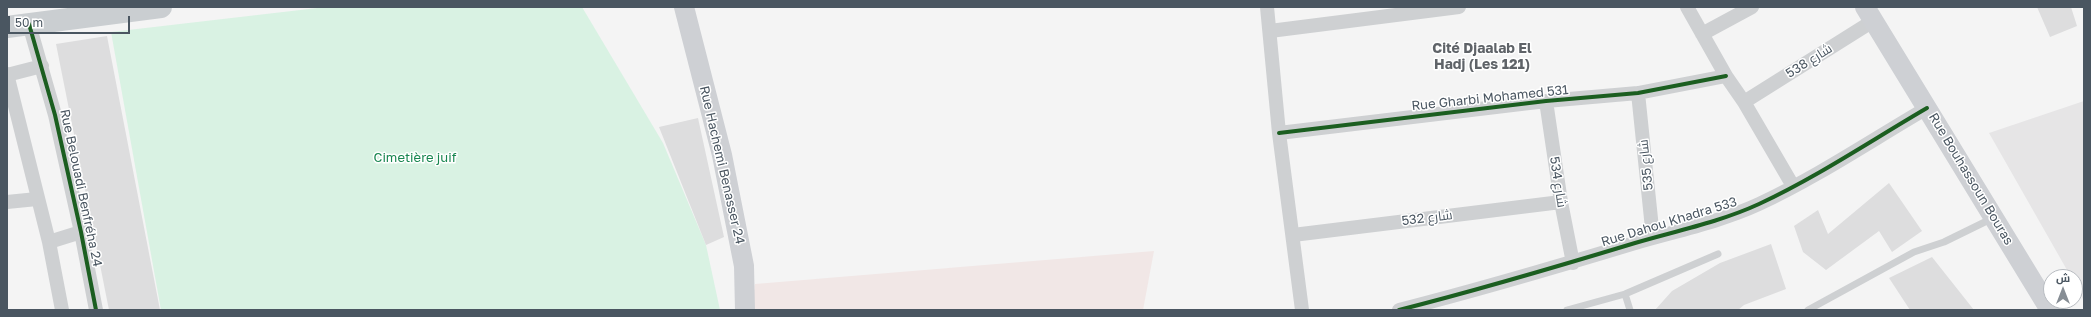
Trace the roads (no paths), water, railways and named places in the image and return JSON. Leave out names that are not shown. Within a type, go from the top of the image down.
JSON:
[{"type":"main road","points":[[7,27],[161,7]]},
{"type":"main road","name":"Rue Hachemi Benasser 24","points":[[688,12],[722,155],[736,222],[744,266],[745,310]]},
{"type":"main road","name":"Rue Bouhassoun Bouras","points":[[1869,14],[1995,217],[2050,310]]},
{"type":"street","points":[[1267,7],[1279,133],[1302,310]]},
{"type":"street","points":[[1270,31],[1459,7]]},
{"type":"street","points":[[1687,7],[1726,76],[1744,102],[1793,186]]},
{"type":"street","points":[[1702,34],[1752,7]]},
{"type":"street","name":"538 شارع","points":[[1744,102],[1869,14]]},
{"type":"street","name":"Rue Belouadi Benfréha 24","points":[[29,24],[42,66],[81,232],[96,310]]},
{"type":"street","points":[[42,66],[7,74],[11,115],[49,242],[62,310]]},
{"type":"street","name":"Rue Gharbi Mohamed 531","points":[[1279,133],[1546,101],[1638,93],[1726,76]]},
{"type":"street","name":"535 شارع","points":[[1638,93],[1653,238]]},
{"type":"street","name":"534 شارع","points":[[1546,101],[1561,202],[1573,263]]},
{"type":"street","name":"Rue Dahou Khadra 533","points":[[1399,310],[1478,290],[1573,263],[1738,212],[1758,204],[1793,186],[1927,108]]},
{"type":"street","points":[[7,202],[37,199]]},
{"type":"street","name":"532 شارع","points":[[1293,234],[1561,202]]},
{"type":"street","points":[[49,242],[81,232]]},
{"type":"lane","points":[[1808,310],[1914,252],[1944,242],[1995,217]]},
{"type":"lane","points":[[1567,310],[1625,294],[1718,254]]},
{"type":"lane","points":[[1625,294],[1630,310]]},
{"type":"district","name":"Cité Djaalab El Hadj (Les 121)","points":[[1482,58]]},
{"type":"park label","name":"Cimetière juif","points":[[415,158]]}]
